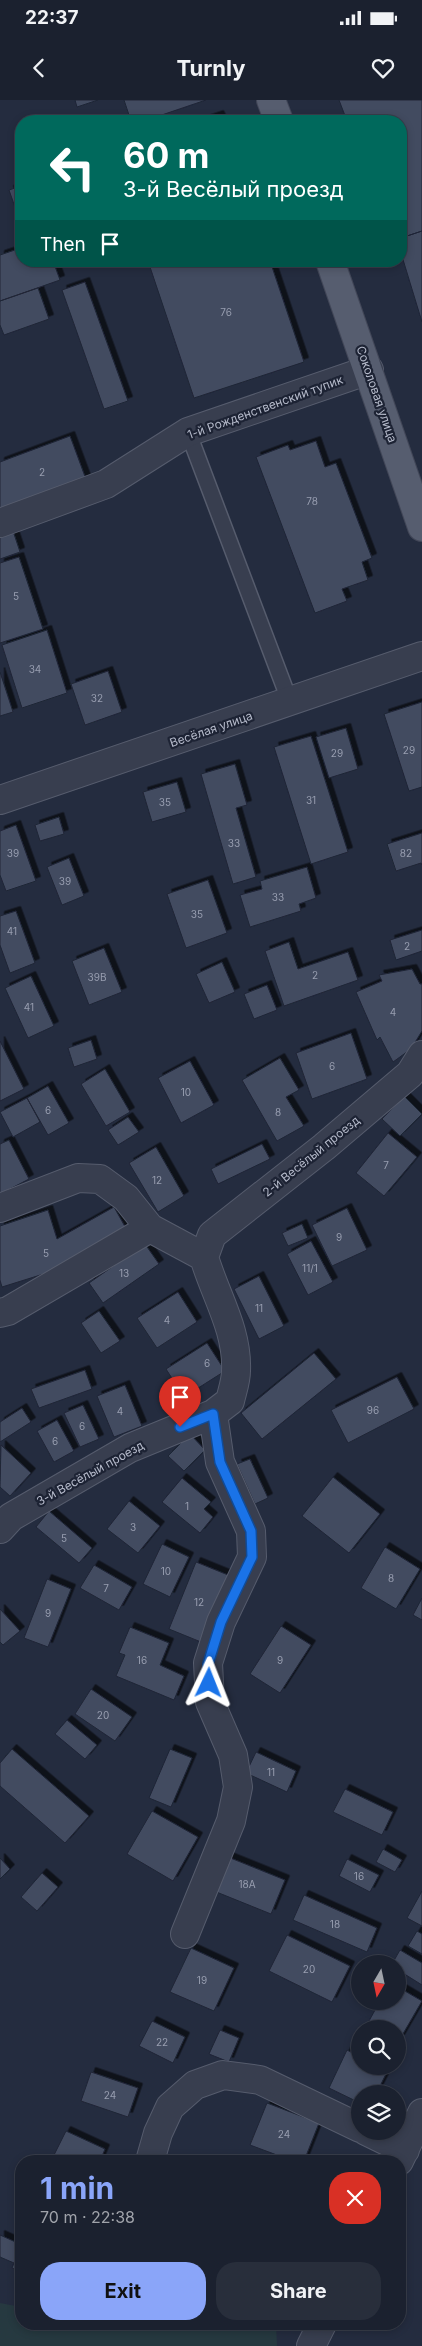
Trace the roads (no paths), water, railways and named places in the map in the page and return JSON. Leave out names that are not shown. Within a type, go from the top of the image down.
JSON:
[{"type":"main road","points":[[272,100],[277,115]]},
{"type":"main road","name":"Соколовая улица","points":[[332,267],[422,527]]},
{"type":"street","name":"1-й Рожденственский тупик","points":[[0,522],[106,484],[188,432],[369,370]]},
{"type":"street","name":"Весёлая улица","points":[[0,800],[422,656]]},
{"type":"street","name":"2-й Весёлый проезд","points":[[204,1257],[212,1235],[324,1147],[410,1074],[422,1055]]},
{"type":"street","points":[[0,1208],[78,1178],[100,1179],[126,1198],[150,1228],[204,1257],[211,1280],[229,1322],[236,1372],[230,1401],[213,1414],[220,1462],[251,1531],[252,1557],[221,1622],[208,1664],[210,1702],[233,1755],[238,1787],[231,1821],[185,1934]]},
{"type":"street","points":[[0,1313],[8,1311],[150,1228]]},
{"type":"street","name":"3-й Весёлый проезд","points":[[0,1529],[11,1517],[130,1448],[213,1414]]},
{"type":"street","points":[[152,2155],[158,2133],[170,2106],[195,2085],[223,2075],[260,2080],[351,2124]]},
{"type":"street","points":[[402,2155],[422,2113]]},
{"type":"street","points":[[379,2140],[401,2155]]},
{"type":"street","points":[[311,2346],[319,2330]]},
{"type":"lane","points":[[188,432],[290,702]]}]
